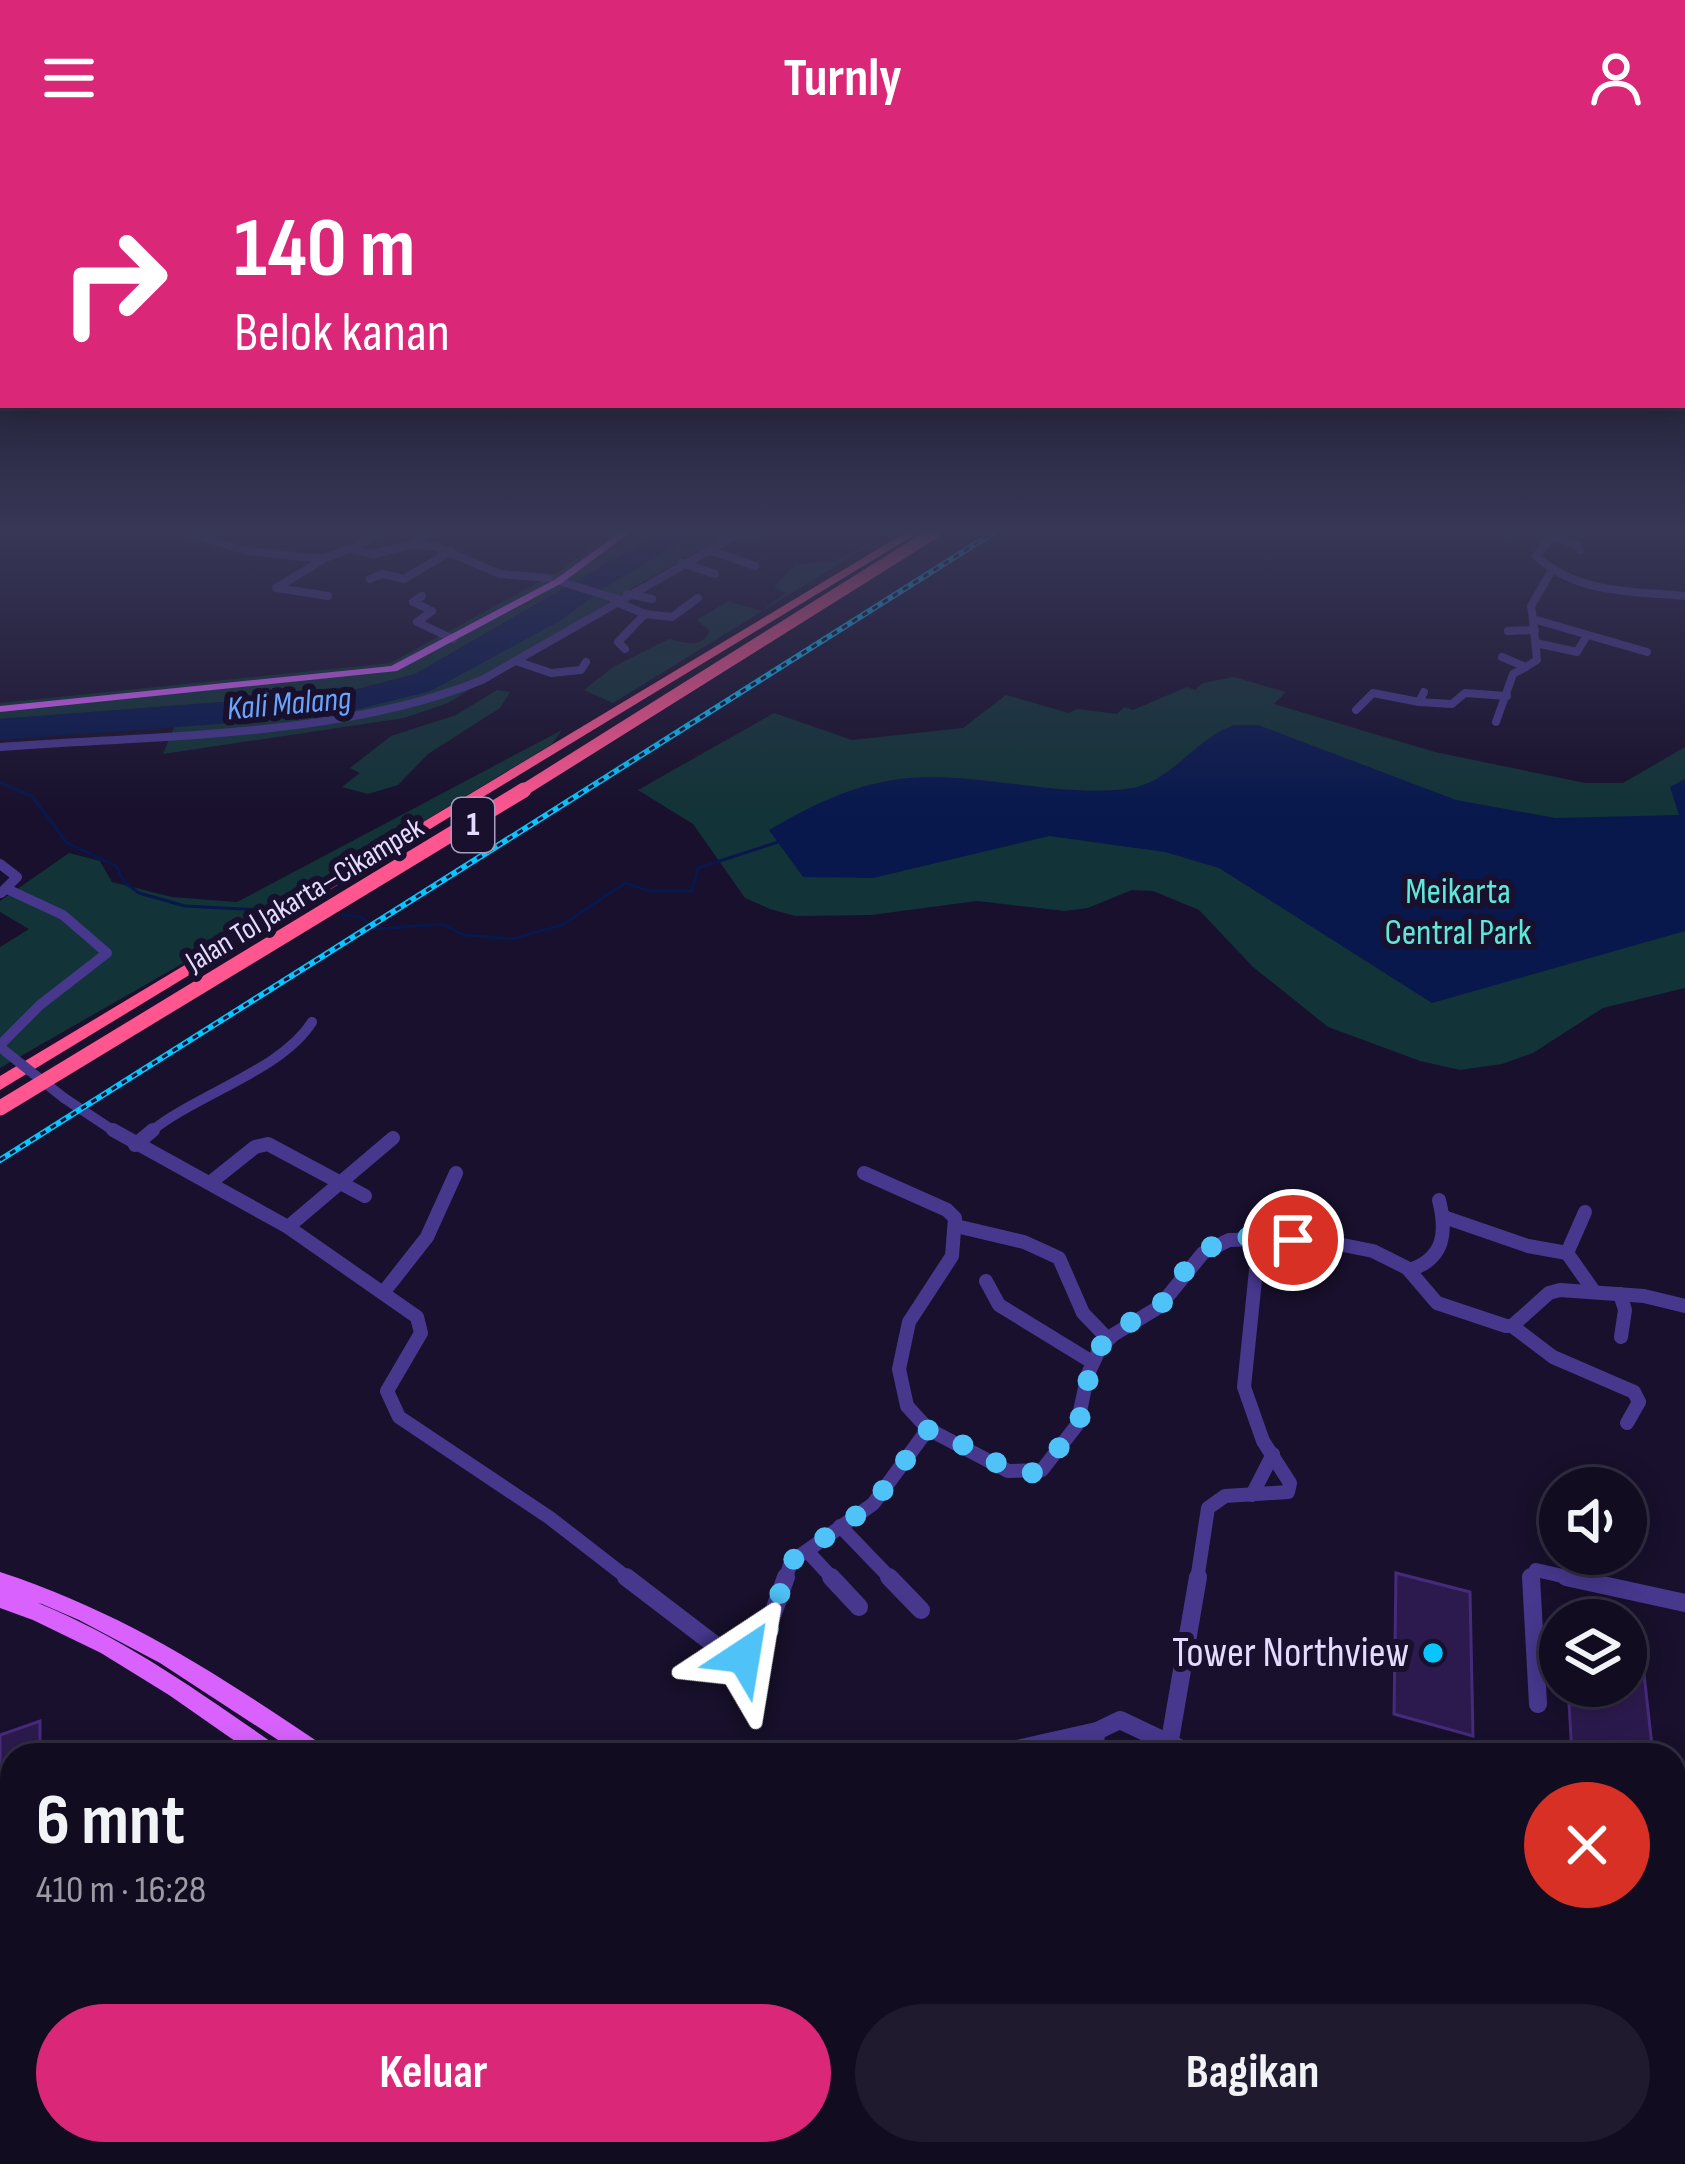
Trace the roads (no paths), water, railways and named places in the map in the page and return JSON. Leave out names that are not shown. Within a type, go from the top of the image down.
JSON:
[{"type":"highway","name":"Jalan Tol Jakarta–Cikampek","points":[[0,1084],[763,625]]},
{"type":"highway","name":"1","points":[[0,1094],[439,833],[776,625]]},
{"type":"highway","name":"Jalan Tol Jakarta–Cikampek","points":[[0,1109],[432,851],[791,625]]},
{"type":"main road","points":[[0,706],[376,674],[401,666],[473,625]]},
{"type":"main road","points":[[0,1581],[86,1612],[155,1648],[301,1743]]},
{"type":"main road","points":[[0,1599],[76,1632],[160,1678],[255,1743]]},
{"type":"street","points":[[423,625],[449,638]]},
{"type":"street","points":[[0,747],[370,716],[436,699],[516,661],[575,625]]},
{"type":"street","points":[[626,649],[618,642],[635,625]]},
{"type":"street","points":[[1508,631],[1531,625]]},
{"type":"street","points":[[1496,722],[1513,674],[1537,660],[1534,625]]},
{"type":"street","points":[[1537,625],[1647,652]]},
{"type":"street","points":[[1536,644],[1575,652],[1586,637]]},
{"type":"street","points":[[1502,657],[1526,668]]},
{"type":"street","points":[[516,661],[555,674],[581,670],[586,662]]},
{"type":"street","points":[[1356,710],[1369,693],[1452,704],[1466,692],[1508,696]]},
{"type":"street","points":[[0,864],[17,877],[3,891],[63,915],[106,953],[40,1005],[0,1047],[64,1098],[135,1145],[211,1182],[288,1228],[417,1317],[423,1328],[386,1391],[399,1417],[550,1518],[725,1653],[744,1656],[760,1647],[784,1573],[873,1504],[928,1430]]},
{"type":"street","points":[[135,1145],[178,1109],[298,1044],[312,1022]]},
{"type":"street","points":[[288,1228],[393,1138]]},
{"type":"street","points":[[211,1182],[262,1144],[365,1196]]},
{"type":"street","points":[[383,1293],[430,1235],[445,1209],[456,1173]]},
{"type":"street","points":[[864,1173],[947,1210],[956,1226],[952,1256],[909,1322],[899,1369],[907,1406],[928,1430],[952,1436],[998,1466],[1036,1473],[1078,1427],[1092,1362],[1108,1340],[1160,1306],[1200,1253],[1239,1239],[1328,1240],[1372,1252],[1410,1270],[1436,1302],[1512,1326],[1569,1364],[1634,1392],[1639,1402],[1627,1423]]},
{"type":"street","points":[[1410,1270],[1438,1256],[1444,1217],[1439,1200]]},
{"type":"street","points":[[1567,1253],[1585,1212]]},
{"type":"street","points":[[1444,1217],[1528,1246],[1567,1253],[1593,1290]]},
{"type":"street","points":[[956,1226],[1024,1242],[1059,1258],[1072,1296],[1108,1340]]},
{"type":"street","points":[[1170,1743],[1208,1508],[1213,1500],[1233,1494],[1280,1496],[1288,1492],[1290,1483],[1256,1425],[1244,1387],[1259,1240]]},
{"type":"street","points":[[986,1280],[988,1292],[1000,1305],[1092,1362]]},
{"type":"street","points":[[1512,1326],[1549,1293],[1593,1290],[1685,1306]]},
{"type":"street","points":[[1620,1294],[1625,1310],[1622,1337]]},
{"type":"street","points":[[1252,1495],[1273,1454]]},
{"type":"street","points":[[840,1526],[921,1610]]},
{"type":"street","points":[[807,1551],[859,1607]]},
{"type":"street","points":[[1538,1704],[1531,1576],[1536,1570],[1685,1603]]},
{"type":"street","points":[[1043,1743],[1097,1731],[1120,1720],[1164,1743]]},
{"type":"street","points":[[1094,1743],[1097,1731]]},
{"type":"water","name":"Kali Malang","points":[[501,625],[552,625],[430,691],[354,710],[0,740],[0,719],[342,693],[414,675]]},
{"type":"water","points":[[1234,725],[1258,725],[1456,800],[1555,818],[1679,815],[1670,787],[1685,779],[1685,931],[1432,1003],[1219,868],[1165,852],[1049,836],[873,878],[803,877],[769,830],[826,800],[887,781],[946,778],[1066,790],[1126,789],[1156,779]]},
{"type":"waterway","points":[[0,783],[32,796],[67,843],[116,866],[124,882],[139,893],[185,906],[277,911]]},
{"type":"waterway","points":[[342,915],[361,917],[375,929],[442,924],[464,935],[512,939],[562,925],[625,883],[649,891],[692,891],[698,868],[778,842]]},
{"type":"railway","points":[[0,1160],[848,625]]},
{"type":"place","name":"Tower Northview","points":[[1433,1653]]},
{"type":"park label","name":"Meikarta Central Park","points":[[1458,912]]}]
